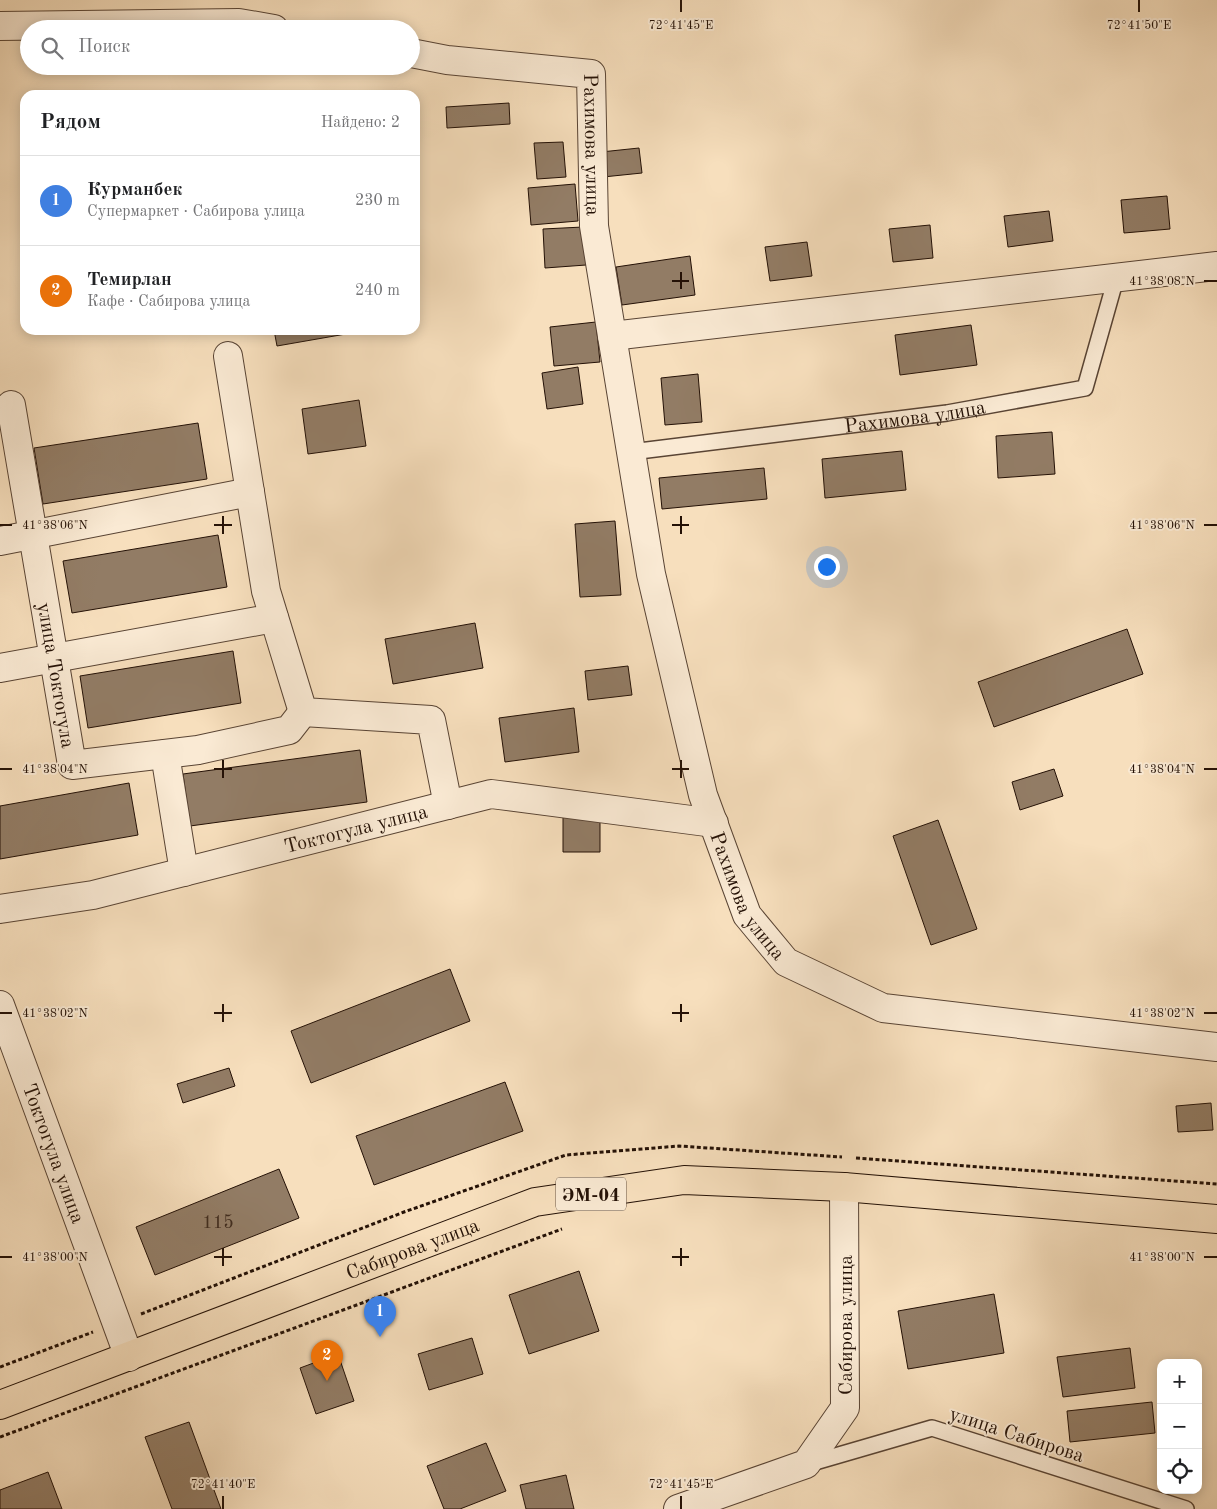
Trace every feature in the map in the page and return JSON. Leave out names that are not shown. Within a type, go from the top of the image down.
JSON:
[{"type":"highway","name":"Сабирова улица","points":[[0,1405],[535,1202],[684,1180],[844,1187],[1217,1219]]},
{"type":"street","points":[[0,26],[20,26]]},
{"type":"street","name":"Рахимова улица","points":[[420,56],[447,60],[591,74],[594,226],[651,574],[703,795],[747,915],[786,962],[883,1008],[1217,1047]]},
{"type":"street","points":[[612,336],[1217,266]]},
{"type":"street","points":[[228,356],[266,591],[303,712],[431,720],[448,805]]},
{"type":"street","name":"улица Токтогула","points":[[11,405],[72,765],[198,750],[289,730],[303,712]]},
{"type":"street","points":[[0,540],[250,492]]},
{"type":"street","points":[[0,668],[274,618]]},
{"type":"street","points":[[165,754],[184,872]]},
{"type":"street","name":"Токтогула улица","points":[[0,909],[93,895],[491,794],[714,823]]},
{"type":"street","name":"Токтогула улица","points":[[0,1005],[129,1357]]},
{"type":"street","name":"Сабирова улица","points":[[806,1464],[845,1408],[844,1187]]},
{"type":"street","points":[[678,1509],[806,1464]]},
{"type":"lane","name":"Рахимова улица","points":[[631,452],[947,413],[1085,388],[1116,278]]},
{"type":"lane","name":"улица Сабирова","points":[[806,1464],[932,1428],[1186,1509]]},
{"type":"path","points":[[0,1437],[562,1229]]},
{"type":"building","points":[[509,103],[510,124],[447,128],[446,107]]},
{"type":"building","points":[[563,142],[566,177],[537,179],[534,143]]},
{"type":"building","points":[[639,148],[642,173],[603,177],[601,152]]},
{"type":"building","points":[[575,184],[578,221],[531,225],[528,188]]},
{"type":"building","points":[[1167,196],[1170,229],[1124,233],[1121,200]]},
{"type":"building","points":[[1049,211],[1053,241],[1008,247],[1004,216]]},
{"type":"building","points":[[930,225],[933,258],[893,262],[889,229]]},
{"type":"building","points":[[583,227],[586,265],[545,268],[543,229]]},
{"type":"building","points":[[807,242],[812,276],[770,281],[765,247]]},
{"type":"building","points":[[690,256],[695,295],[622,305],[616,267]]},
{"type":"building","points":[[596,322],[600,362],[554,366],[550,327]]},
{"type":"building","points":[[971,325],[977,365],[900,375],[895,335]]},
{"type":"building","points":[[275,335],[340,335],[277,346]]},
{"type":"building","points":[[578,367],[583,404],[547,409],[542,373]]},
{"type":"building","points":[[698,374],[702,422],[665,425],[661,378]]},
{"type":"building","points":[[359,400],[366,446],[308,454],[302,409]]},
{"type":"building","points":[[198,423],[207,479],[43,504],[34,448]]},
{"type":"building","points":[[1052,432],[1055,474],[998,478],[996,436]]},
{"type":"building","points":[[902,451],[906,490],[825,498],[822,459]]},
{"type":"building","points":[[764,468],[767,499],[662,509],[659,478]]},
{"type":"building","points":[[615,521],[621,595],[580,597],[575,524]]},
{"type":"building","points":[[218,535],[227,587],[72,613],[63,561]]},
{"type":"building","points":[[475,623],[483,668],[393,684],[385,639]]},
{"type":"building","points":[[1127,629],[1143,674],[994,727],[978,682]]},
{"type":"building","points":[[233,651],[241,703],[88,728],[80,676]]},
{"type":"building","points":[[628,666],[632,695],[588,700],[585,671]]},
{"type":"building","points":[[574,708],[579,752],[505,762],[499,718]]},
{"type":"building","points":[[360,750],[367,802],[190,826],[183,774]]},
{"type":"building","points":[[1054,769],[1063,796],[1020,810],[1012,782]]},
{"type":"building","points":[[129,783],[138,835],[0,859],[0,806]]},
{"type":"building","points":[[563,815],[600,815],[600,852],[563,852]]},
{"type":"building","points":[[938,820],[977,929],[931,945],[893,836]]},
{"type":"building","points":[[450,969],[470,1021],[311,1083],[291,1031]]},
{"type":"building","points":[[229,1068],[235,1086],[183,1103],[177,1084]]},
{"type":"building","points":[[505,1082],[523,1131],[374,1185],[356,1136]]},
{"type":"building","points":[[1211,1103],[1213,1130],[1178,1132],[1176,1106]]},
{"type":"building","points":[[279,1169],[299,1218],[155,1275],[136,1227]]},
{"type":"building","points":[[579,1271],[599,1331],[529,1354],[509,1295]]},
{"type":"building","points":[[994,1294],[1004,1353],[908,1369],[898,1311]]},
{"type":"building","points":[[472,1338],[483,1374],[429,1390],[418,1354]]},
{"type":"building","points":[[1130,1348],[1135,1388],[1063,1397],[1057,1357]]},
{"type":"building","points":[[338,1354],[354,1401],[316,1414],[300,1368]]},
{"type":"building","points":[[1152,1402],[1155,1433],[1070,1442],[1067,1411]]},
{"type":"building","points":[[189,1422],[221,1509],[172,1509],[145,1437]]},
{"type":"building","points":[[486,1443],[506,1491],[460,1509],[444,1509],[427,1466]]},
{"type":"building","points":[[48,1472],[62,1509],[0,1509],[0,1490]]},
{"type":"building","points":[[566,1475],[574,1509],[526,1509],[520,1485]]},
{"type":"place","name":"Курманбек","points":[[380,1337]]},
{"type":"place","name":"Темирлан","points":[[327,1381]]}]
